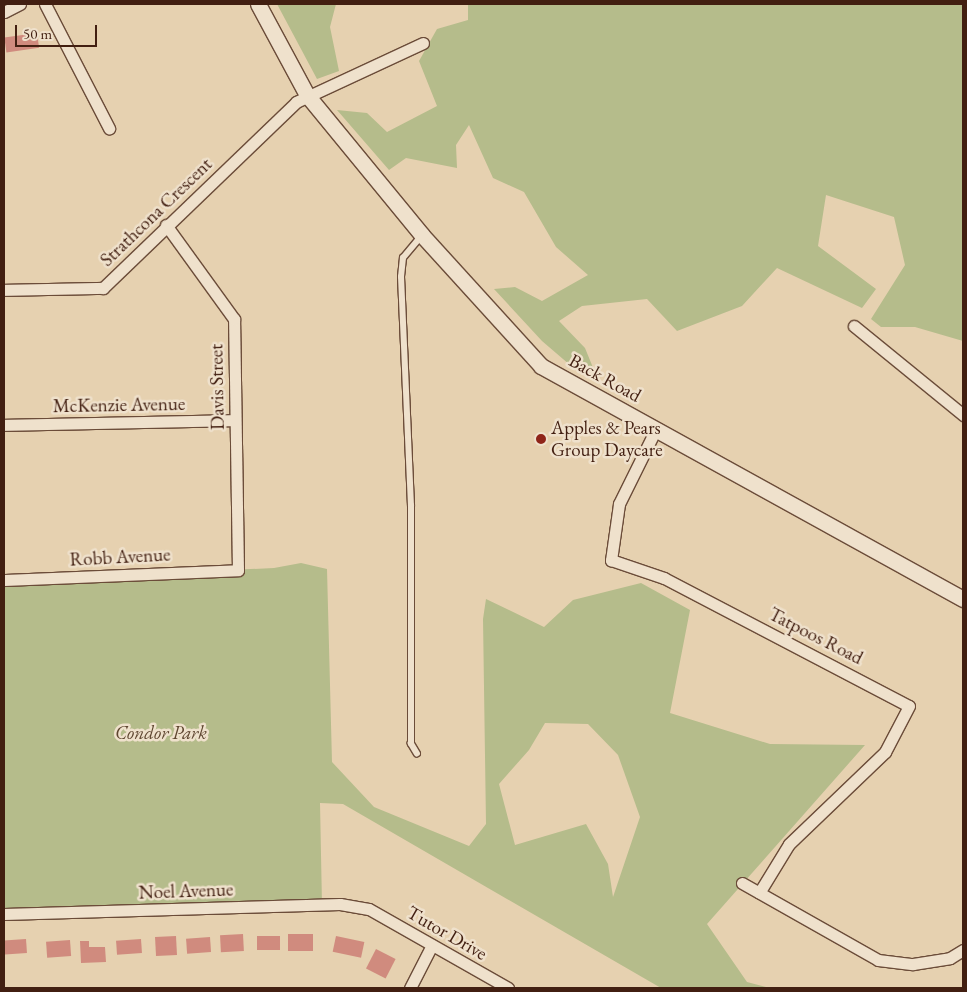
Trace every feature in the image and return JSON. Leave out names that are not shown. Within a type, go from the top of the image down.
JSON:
[{"type":"street","points":[[4,12],[20,4]]},
{"type":"street","points":[[44,4],[109,128]]},
{"type":"street","name":"Back Road","points":[[258,4],[307,95],[422,235],[541,366],[963,599]]},
{"type":"street","name":"Strathcona Crescent","points":[[4,290],[103,288],[296,102],[307,95],[423,43]]},
{"type":"street","name":"Davis Street","points":[[166,226],[234,319],[238,570]]},
{"type":"street","points":[[854,326],[963,415]]},
{"type":"street","name":"McKenzie Avenue","points":[[4,425],[235,420]]},
{"type":"street","name":"Tatpoos Road","points":[[656,430],[619,504],[611,560],[664,578],[909,706],[885,752],[789,844],[759,893]]},
{"type":"street","name":"Robb Avenue","points":[[4,580],[238,570]]},
{"type":"street","points":[[742,883],[878,960],[913,964],[950,958],[963,950]]},
{"type":"street","name":"Noel Avenue","points":[[4,914],[340,904],[369,909]]},
{"type":"street","name":"Tutor Drive","points":[[369,909],[508,988]]},
{"type":"street","points":[[410,988],[432,945]]},
{"type":"lane","points":[[417,754],[411,744],[411,506],[401,277],[403,258],[422,235]]},
{"type":"green space","points":[[277,4],[336,4],[330,27],[339,71],[317,79]]},
{"type":"green space","points":[[468,4],[963,4],[963,341],[915,327],[881,327],[871,319],[905,265],[894,217],[826,195],[818,246],[876,289],[862,308],[777,268],[742,306],[677,331],[647,299],[582,306],[559,321],[585,348],[596,375],[570,365],[542,341],[494,289],[515,287],[542,301],[588,275],[556,247],[524,192],[493,178],[469,125],[456,145],[457,168],[406,158],[389,170],[337,110],[367,113],[387,132],[437,106],[419,61],[437,29],[468,20]]},
{"type":"green space","name":"Condor Park","points":[[301,563],[327,569],[332,762],[374,807],[469,846],[486,824],[483,619],[486,599],[544,627],[573,600],[641,583],[690,610],[670,713],[770,744],[865,745],[707,924],[747,982],[770,988],[661,988],[343,804],[320,803],[322,905],[4,914],[4,580],[274,568]],"holes":[[[545,723],[588,724],[618,755],[640,817],[613,897],[608,864],[586,824],[515,845],[499,784],[529,750]]]},
{"type":"building","points":[[37,33],[39,48],[6,52],[4,38]]},
{"type":"building","points":[[243,934],[244,951],[221,952],[220,935]]},
{"type":"building","points":[[288,934],[313,934],[313,951],[288,951]]},
{"type":"building","points":[[176,936],[177,955],[156,956],[155,937]]},
{"type":"building","points":[[257,936],[280,936],[280,950],[257,950]]},
{"type":"building","points":[[336,936],[364,942],[361,958],[333,952]]},
{"type":"building","points":[[210,937],[211,952],[187,954],[186,939]]},
{"type":"building","points":[[26,939],[27,953],[5,955],[4,941]]},
{"type":"building","points":[[141,939],[142,953],[117,955],[116,941]]},
{"type":"building","points":[[70,940],[71,956],[47,958],[46,942]]},
{"type":"building","points":[[80,941],[89,941],[89,947],[105,947],[106,962],[81,963]]},
{"type":"building","points":[[376,949],[396,959],[386,979],[366,969]]},
{"type":"place","name":"Apples & Pears Group Daycare","points":[[541,439]]}]
